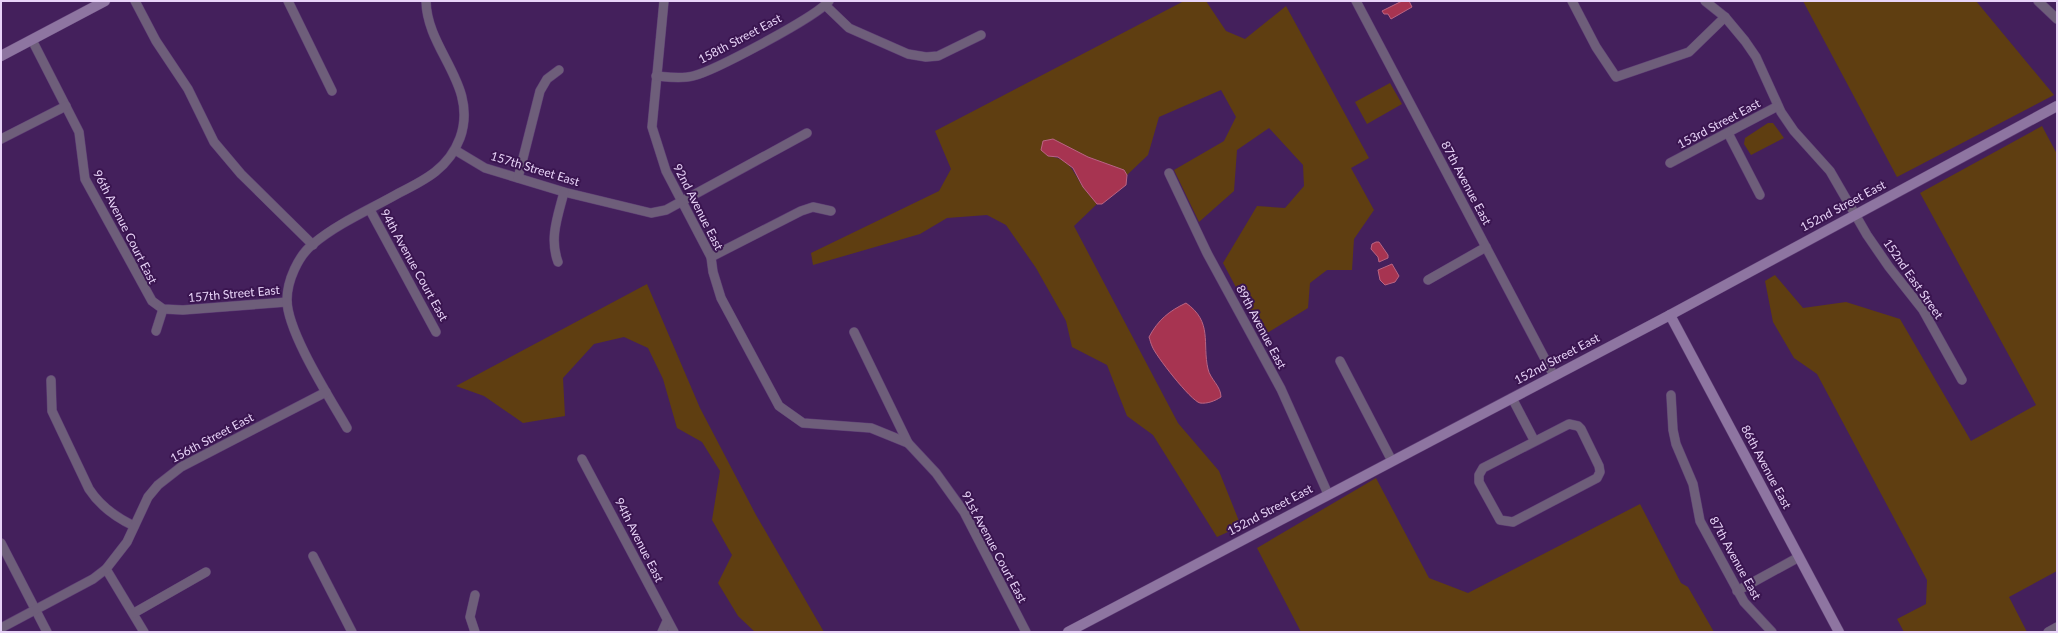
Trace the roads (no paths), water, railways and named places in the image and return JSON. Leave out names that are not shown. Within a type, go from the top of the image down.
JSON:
[{"type":"street","points":[[1,56],[105,1]]},
{"type":"street","points":[[135,1],[159,47],[188,89],[214,142],[241,174],[313,245]]},
{"type":"street","points":[[288,1],[332,92]]},
{"type":"street","points":[[426,1],[427,18],[457,82],[465,108],[464,124],[455,150]]},
{"type":"street","name":"92nd Avenue East","points":[[664,1],[652,114],[653,134],[666,170],[711,257],[713,272],[721,298],[779,406],[803,423],[871,428],[908,443]]},
{"type":"street","name":"87th Avenue East","points":[[1356,1],[1554,376]]},
{"type":"street","points":[[1572,1],[1596,47],[1616,77],[1689,52],[1725,17]]},
{"type":"street","name":"152nd East Street","points":[[1705,1],[1736,28],[1756,57],[1778,106],[1794,131],[1830,171],[1854,214],[1889,268],[1923,310],[1962,380]]},
{"type":"street","points":[[2038,1],[2057,19]]},
{"type":"street","points":[[827,3],[849,28],[908,54],[926,57],[938,56],[981,35]]},
{"type":"street","name":"158th Street East","points":[[656,76],[691,77],[711,69],[814,14],[827,3]]},
{"type":"street","name":"96th Avenue Court East","points":[[32,40],[79,132],[82,167],[89,187],[145,292],[152,301],[163,309]]},
{"type":"street","points":[[518,178],[540,91],[547,79],[559,70]]},
{"type":"street","points":[[1,139],[66,106]]},
{"type":"street","name":"153rd Street East","points":[[1670,163],[1778,106]]},
{"type":"street","name":"152nd Street East","points":[[1068,632],[1670,315],[1854,214],[2057,106]]},
{"type":"street","name":"157th Street East","points":[[163,309],[183,310],[287,302],[288,292],[296,268],[303,255],[313,245],[338,227],[428,179],[447,163],[455,150],[485,168],[564,192],[651,213],[666,210],[807,133]]},
{"type":"street","points":[[1728,133],[1760,194]]},
{"type":"street","name":"89th Avenue East","points":[[1169,173],[1212,262],[1281,390],[1328,494]]},
{"type":"street","points":[[558,262],[554,252],[554,239],[564,192]]},
{"type":"street","points":[[711,257],[801,211],[814,208],[831,211]]},
{"type":"street","name":"94th Avenue Court East","points":[[370,210],[436,332]]},
{"type":"street","points":[[1428,280],[1486,247]]},
{"type":"street","points":[[287,302],[292,325],[299,342],[347,428]]},
{"type":"street","points":[[156,331],[163,309]]},
{"type":"street","name":"86th Avenue East","points":[[1670,315],[1839,632]]},
{"type":"street","name":"91st Avenue Court East","points":[[854,332],[908,443],[936,473],[964,512],[1026,632]]},
{"type":"street","points":[[1340,361],[1392,461]]},
{"type":"street","points":[[51,380],[52,411],[89,489],[94,497],[110,513],[134,526]]},
{"type":"street","name":"156th Street East","points":[[1,628],[93,579],[106,569],[127,542],[148,497],[158,485],[180,467],[326,392]]},
{"type":"street","name":"87th Avenue East","points":[[1671,395],[1673,430],[1676,444],[1693,484],[1700,521],[1737,591],[1753,613],[1772,632]]},
{"type":"street","points":[[1512,398],[1534,440]]},
{"type":"street","points":[[1572,424],[1578,426],[1599,466],[1599,475],[1595,480],[1513,522],[1503,522],[1497,518],[1479,482],[1480,471],[1534,440],[1566,425],[1572,424]]},
{"type":"street","name":"94th Avenue East","points":[[582,458],[674,632]]},
{"type":"street","points":[[1,543],[47,632]]},
{"type":"street","points":[[313,556],[352,632]]},
{"type":"street","points":[[1737,591],[1799,557]]},
{"type":"street","points":[[106,569],[134,613],[144,632]]},
{"type":"street","points":[[134,613],[206,572]]},
{"type":"street","points":[[475,594],[470,617],[475,632]]},
{"type":"street","points":[[662,632],[667,621]]},
{"type":"street","points":[[2048,632],[2057,627]]}]
